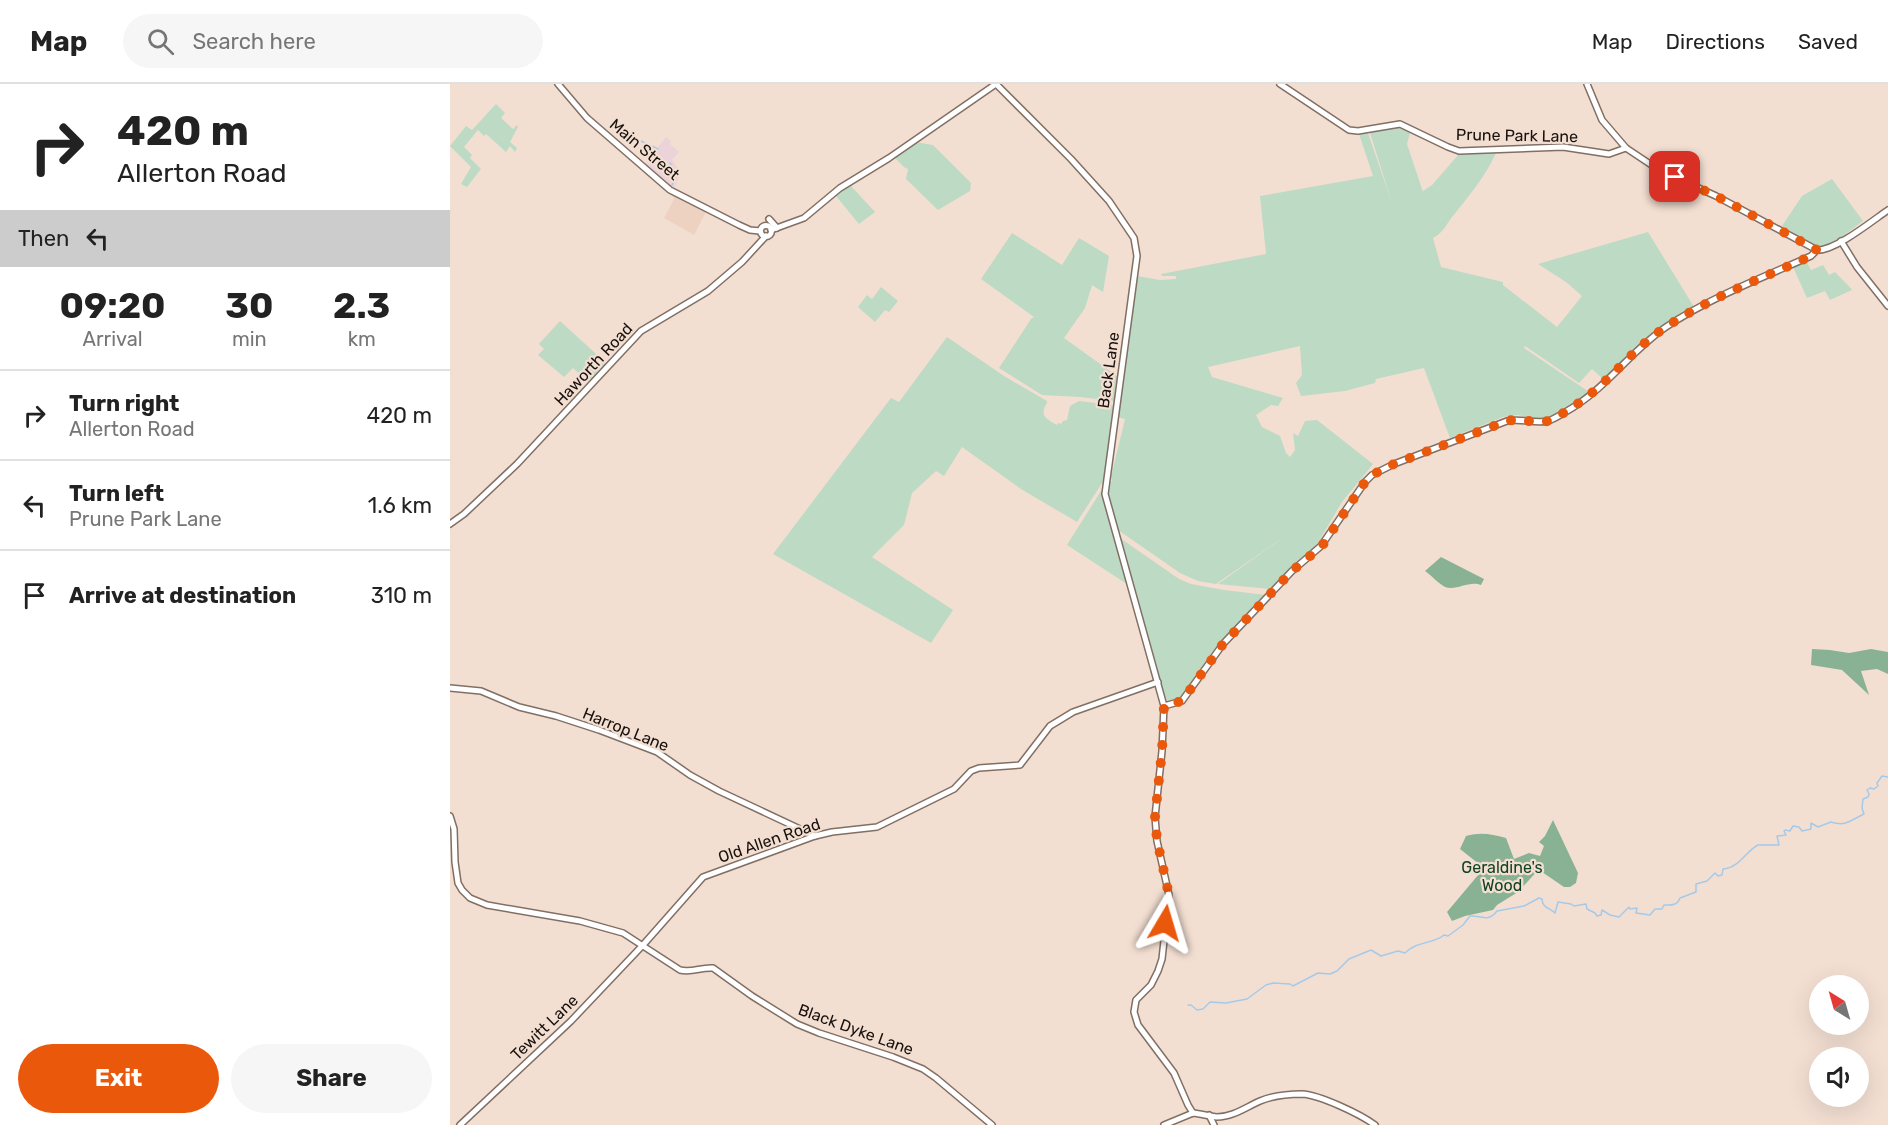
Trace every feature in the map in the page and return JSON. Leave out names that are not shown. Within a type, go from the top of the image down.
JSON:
[{"type":"street","name":"Main Street","points":[[558,84],[587,118],[670,190],[750,230],[760,231]]},
{"type":"street","points":[[766,236],[761,234],[761,228],[765,226],[771,230],[804,218],[840,188],[889,158],[996,84]]},
{"type":"street","name":"Back Lane","points":[[996,84],[1071,159],[1109,201],[1134,238],[1137,256],[1105,494],[1164,706],[1155,817],[1157,840],[1169,895],[1162,959],[1151,985],[1140,995],[1135,1007],[1135,1019],[1174,1073],[1193,1113]]},
{"type":"street","name":"Prune Park Lane","points":[[1280,84],[1349,130],[1358,131],[1400,124],[1459,151],[1563,147],[1609,154],[1626,148]]},
{"type":"street","points":[[1587,84],[1602,120],[1626,148],[1659,170],[1716,196],[1817,250],[1825,250],[1841,242],[1888,210]]},
{"type":"street","points":[[769,219],[777,228]]},
{"type":"street","name":"Haworth Road","points":[[450,524],[464,514],[517,464],[641,330],[691,303],[708,291],[742,262],[770,234],[771,230]]},
{"type":"street","points":[[1841,242],[1857,267],[1888,306]]},
{"type":"street","points":[[1164,706],[1182,701],[1223,644],[1292,571],[1322,546],[1357,490],[1372,475],[1394,464],[1507,421],[1516,419],[1540,422],[1559,416],[1589,398],[1666,327],[1726,295],[1811,256],[1817,250]]},
{"type":"street","name":"Old Allen Road","points":[[643,945],[703,877],[815,836],[877,827],[954,789],[971,771],[979,768],[1020,765],[1050,726],[1073,712],[1158,682]]},
{"type":"street","name":"Harrop Lane","points":[[450,688],[481,691],[519,707],[599,730],[657,752],[690,775],[719,791],[815,836]]},
{"type":"street","points":[[450,816],[454,829],[458,883],[470,898],[488,905],[596,925],[623,933],[643,945]]},
{"type":"street","name":"Tewitt Lane","points":[[460,1125],[571,1021],[643,945]]},
{"type":"street","name":"Black Dyke Lane","points":[[643,945],[680,970],[689,972],[707,967],[719,971],[752,996],[796,1024],[923,1069],[992,1125]]},
{"type":"street","points":[[1164,1125],[1193,1113],[1217,1117],[1241,1111],[1260,1101],[1302,1094],[1320,1098],[1375,1125]]},
{"type":"street","points":[[1209,1115],[1214,1125]]},
{"type":"shaded area","points":[[666,137],[679,152],[672,160],[681,173],[674,188],[645,164]]},
{"type":"shaded area","points":[[672,195],[706,212],[694,235],[664,218],[674,199]]},
{"type":"green space","points":[[496,104],[505,113],[501,118],[513,129],[517,125],[518,127],[510,142],[517,148],[515,152],[510,146],[506,152],[478,130],[464,147],[472,155],[470,158],[481,169],[467,187],[461,184],[471,167],[450,146],[466,126],[472,130]]},
{"type":"green space","points":[[1401,127],[1410,133],[1407,144],[1424,195],[1423,191],[1432,185],[1459,154],[1496,153],[1476,186],[1442,231],[1433,238],[1441,267],[1503,282],[1503,285],[1557,327],[1582,296],[1566,282],[1538,264],[1648,232],[1694,307],[1658,328],[1603,379],[1592,369],[1579,383],[1525,346],[1524,348],[1589,392],[1548,418],[1517,415],[1503,417],[1450,438],[1424,368],[1376,379],[1375,383],[1345,391],[1301,396],[1296,383],[1302,375],[1300,346],[1208,367],[1212,377],[1283,398],[1278,406],[1271,405],[1256,415],[1262,427],[1280,436],[1286,453],[1290,457],[1295,450],[1293,433],[1298,436],[1305,421],[1317,420],[1373,464],[1342,502],[1316,546],[1295,563],[1270,589],[1218,584],[1291,532],[1216,584],[1198,581],[1180,573],[1118,530],[1107,492],[1108,483],[1112,481],[1125,419],[1117,417],[1137,276],[1160,280],[1176,279],[1176,276],[1162,276],[1161,274],[1266,254],[1260,196],[1373,176],[1359,134],[1368,133],[1392,203],[1370,133]]},
{"type":"green space","points":[[915,142],[933,145],[971,183],[970,191],[938,210],[906,179],[908,169],[895,158]]},
{"type":"green space","points":[[1832,179],[1863,221],[1841,237],[1822,245],[1808,242],[1782,226],[1802,196]]},
{"type":"green space","points":[[850,185],[875,212],[859,224],[836,196]]},
{"type":"green space","points":[[1012,233],[1062,265],[1079,238],[1109,256],[1103,292],[1092,285],[1085,308],[1064,338],[1117,376],[1114,401],[1042,395],[999,368],[1034,317],[981,279]]},
{"type":"green space","points":[[1806,261],[1811,270],[1823,265],[1829,275],[1835,272],[1852,290],[1830,300],[1825,291],[1807,298],[1793,267]]},
{"type":"green space","points":[[881,287],[898,301],[889,312],[885,310],[875,322],[858,307],[867,295],[872,299]]},
{"type":"green space","points":[[560,321],[607,364],[590,384],[573,368],[564,377],[538,355],[544,349],[539,344]]},
{"type":"green space","points":[[947,337],[1004,376],[1047,401],[1044,414],[1047,419],[1057,425],[1067,420],[1070,406],[1079,401],[1113,405],[1104,480],[1077,522],[1021,489],[962,447],[944,476],[936,471],[912,493],[904,525],[872,557],[953,610],[931,643],[773,554],[891,398],[899,402]]},
{"type":"green space","points":[[1101,491],[1127,584],[1067,545]]},
{"type":"green space","points":[[1120,538],[1179,579],[1191,584],[1266,595],[1216,647],[1185,694],[1174,701],[1168,702],[1163,692]]},
{"type":"green space","points":[[1441,557],[1484,579],[1481,585],[1472,584],[1454,588],[1443,586],[1425,571]]},
{"type":"green space","points":[[1812,649],[1849,653],[1871,649],[1888,652],[1888,674],[1877,669],[1861,671],[1869,695],[1842,670],[1811,665]]},
{"type":"green space","name":"Geraldine's Wood","points":[[1553,820],[1578,873],[1576,883],[1570,887],[1564,887],[1542,872],[1540,868],[1518,892],[1493,910],[1452,921],[1447,912],[1484,868],[1460,849],[1466,836],[1486,834],[1506,838],[1514,859],[1529,853],[1540,856],[1544,846],[1539,842],[1545,836]]},
{"type":"waterway","points":[[612,125],[623,129],[628,136],[637,140]]},
{"type":"waterway","points":[[641,141],[658,149]]},
{"type":"waterway","points":[[670,163],[677,175],[672,185]]},
{"type":"waterway","points":[[1188,1005],[1197,1010],[1203,1009],[1210,1002],[1226,1003],[1247,999],[1266,985],[1273,983],[1293,986],[1318,973],[1330,974],[1337,971],[1349,959],[1371,950],[1381,956],[1398,951],[1405,953],[1414,946],[1444,935],[1448,936],[1463,925],[1470,916],[1487,918],[1497,911],[1524,906],[1539,898],[1555,913],[1558,902],[1574,906],[1586,904],[1587,909],[1597,916],[1601,915],[1602,910],[1619,917],[1629,907],[1630,909],[1637,908],[1636,913],[1650,915],[1655,909],[1675,904],[1680,898],[1696,892],[1696,884],[1707,881],[1715,873],[1718,876],[1722,875],[1723,869],[1734,866],[1758,845],[1779,845],[1777,836],[1786,835],[1784,831],[1790,831],[1793,826],[1799,827],[1802,831],[1811,829],[1811,823],[1818,827],[1831,822],[1845,823],[1864,814],[1863,799],[1868,797],[1867,790],[1878,786],[1877,783],[1882,776],[1888,777]]},
{"type":"route","points":[[1165,923],[1169,895],[1157,840],[1155,817],[1164,706],[1182,701],[1223,644],[1292,571],[1322,546],[1357,490],[1372,475],[1382,469],[1507,421],[1516,419],[1540,422],[1559,416],[1589,398],[1666,327],[1726,295],[1815,254],[1817,250],[1716,196],[1675,177]]}]
